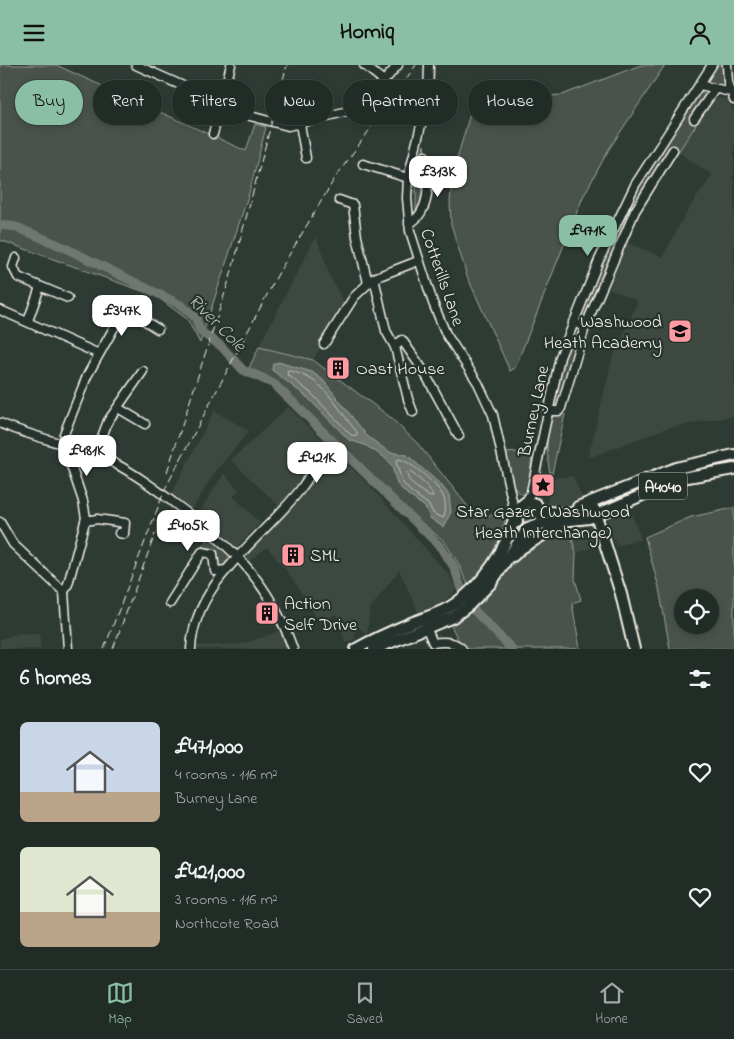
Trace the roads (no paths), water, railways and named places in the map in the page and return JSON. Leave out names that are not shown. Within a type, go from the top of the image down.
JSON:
[{"type":"main road","name":"A4040","points":[[532,527],[563,518],[676,467],[734,455]]},
{"type":"main road","points":[[714,458],[716,471]]},
{"type":"main road","name":"A4040","points":[[596,515],[682,478],[734,469]]},
{"type":"main road","name":"A4040","points":[[531,505],[563,518]]},
{"type":"main road","points":[[474,595],[508,538],[515,515],[531,505],[540,520],[519,538],[504,565]]},
{"type":"main road","points":[[356,649],[379,636],[459,607],[474,595],[520,549],[563,518],[593,509],[621,594],[634,649]]},
{"type":"main road","points":[[515,515],[519,524],[532,527]]},
{"type":"main road","points":[[374,649],[454,617],[459,607]]},
{"type":"street","points":[[136,65],[172,81]]},
{"type":"street","points":[[227,80],[231,65]]},
{"type":"street","points":[[364,65],[383,80]]},
{"type":"street","points":[[385,80],[398,65]]},
{"type":"street","name":"Cotterills Lane","points":[[429,65],[428,97],[408,178],[409,224],[418,261],[446,334],[478,383],[493,415],[515,515]]},
{"type":"street","name":"Burney Lane","points":[[531,505],[531,492],[560,357],[573,322],[616,221],[650,162],[712,65]]},
{"type":"street","points":[[726,65],[730,92],[734,100]]},
{"type":"street","points":[[700,85],[730,92]]},
{"type":"street","points":[[694,119],[715,89]]},
{"type":"street","points":[[213,134],[215,125]]},
{"type":"street","points":[[281,125],[294,125]]},
{"type":"street","points":[[300,125],[306,158]]},
{"type":"street","points":[[548,411],[560,411],[585,327],[610,264],[635,211],[674,150]]},
{"type":"street","points":[[409,224],[418,218],[426,201],[428,184],[424,156]]},
{"type":"street","points":[[650,162],[660,171]]},
{"type":"street","points":[[363,164],[408,178]]},
{"type":"street","points":[[339,200],[353,205],[357,237],[386,331],[395,347],[413,412]]},
{"type":"street","points":[[16,259],[12,267],[18,277],[68,298]]},
{"type":"street","points":[[599,260],[610,264]]},
{"type":"street","points":[[324,344],[346,307],[371,281],[418,261]]},
{"type":"street","points":[[28,321],[40,287]]},
{"type":"street","points":[[68,649],[64,592],[68,584],[85,521],[83,501],[64,445],[64,434],[76,401],[99,354],[125,308],[158,329]]},
{"type":"street","points":[[0,310],[99,354]]},
{"type":"street","points":[[573,322],[585,327]]},
{"type":"street","points":[[395,347],[402,341],[423,370],[459,436]]},
{"type":"street","points":[[95,455],[108,421],[143,371]]},
{"type":"street","points":[[118,408],[145,424]]},
{"type":"street","points":[[0,423],[36,437],[95,455],[158,489],[238,556],[259,581],[279,612],[293,649]]},
{"type":"street","points":[[191,649],[193,630],[202,606],[238,556],[300,491],[318,465]]},
{"type":"street","name":"Cotterills Lane","points":[[508,488],[531,505]]},
{"type":"street","points":[[85,521],[97,519],[125,523],[124,534],[119,533]]},
{"type":"street","points":[[0,522],[13,544],[64,592]]},
{"type":"street","points":[[170,603],[202,552],[213,554],[215,571],[227,570]]},
{"type":"street","points":[[426,627],[433,643]]},
{"type":"street","points":[[426,649],[433,643],[450,642],[457,644],[462,649]]},
{"type":"street","points":[[349,649],[356,649]]},
{"type":"water","points":[[278,362],[312,372],[323,380],[367,436],[389,452],[407,455],[441,485],[449,495],[451,512],[443,527],[430,518],[425,507],[408,495],[397,484],[392,466],[384,457],[365,445],[349,440],[308,398],[272,370],[273,364]]},
{"type":"waterway","name":"River Cole","points":[[0,225],[16,227],[61,246],[181,305],[196,318],[200,331],[221,346],[243,370],[274,384],[440,546],[454,567],[466,602],[512,649]]},
{"type":"railway","points":[[167,472],[231,274],[287,65]]},
{"type":"railway","points":[[104,649],[165,489],[279,272],[335,178],[416,65]]},
{"type":"railway","points":[[113,649],[155,534]]},
{"type":"place","name":"Washwood Heath Academy","points":[[680,331]]},
{"type":"place","name":"Oast House","points":[[338,368]]},
{"type":"place","name":"Star Gazer (Washwood Heath Interchange)","points":[[543,485]]},
{"type":"place","name":"SML","points":[[293,555]]},
{"type":"place","name":"Action Self Drive","points":[[267,613]]}]
